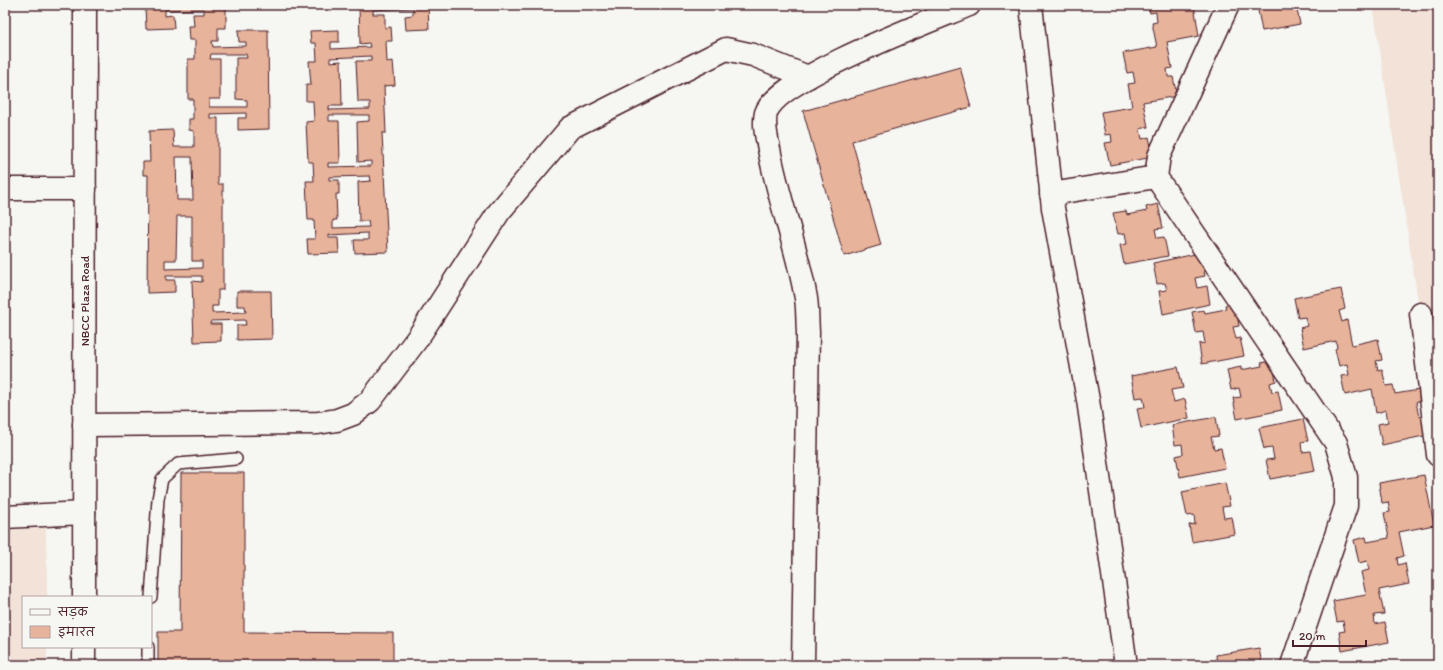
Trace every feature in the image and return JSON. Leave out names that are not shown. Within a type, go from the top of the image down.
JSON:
[{"type":"street","name":"NBCC Plaza Road","points":[[84,596],[85,5]]},
{"type":"street","points":[[803,665],[808,324],[805,293],[771,161],[765,128],[766,113],[775,101],[798,82],[852,53],[969,5]]},
{"type":"street","points":[[1031,5],[1051,194],[1088,400],[1126,665]]},
{"type":"street","points":[[1228,5],[1159,156],[1156,177],[1336,443],[1346,477],[1346,506],[1292,665]]},
{"type":"street","points":[[84,425],[318,423],[336,420],[353,414],[370,401],[417,339],[499,212],[570,128],[726,49],[753,55],[808,77]]},
{"type":"street","points":[[1051,194],[1156,177]]},
{"type":"street","points":[[5,189],[85,189]]},
{"type":"street","points":[[1421,314],[1438,455]]},
{"type":"street","points":[[5,517],[84,513]]},
{"type":"street","points":[[84,648],[84,665]]},
{"type":"lane","points":[[151,596],[158,499],[162,479],[178,464],[236,459]]},
{"type":"lane","points":[[148,648],[148,665]]},
{"type":"shaded area","points":[[1373,5],[1438,5],[1438,433]]},
{"type":"shaded area","points":[[46,528],[47,596],[22,596],[22,648],[47,648],[47,665],[5,665],[5,530]]},
{"type":"building","points":[[145,5],[226,5],[226,28],[218,28],[218,41],[212,41],[213,47],[246,46],[246,42],[239,42],[238,30],[268,30],[269,129],[238,130],[238,118],[246,118],[246,113],[210,114],[210,118],[218,118],[218,184],[223,184],[223,290],[218,290],[218,306],[212,306],[212,313],[246,312],[245,306],[237,306],[237,291],[271,291],[272,339],[237,340],[237,325],[246,325],[245,320],[211,321],[210,324],[221,324],[221,341],[194,342],[192,281],[202,282],[202,276],[166,276],[166,280],[175,280],[175,292],[147,293],[148,175],[143,175],[143,162],[150,162],[149,131],[173,130],[174,147],[194,147],[194,131],[189,130],[189,119],[193,119],[193,99],[188,99],[188,59],[195,59],[195,40],[189,40],[188,26],[194,26],[193,14],[204,14],[204,9],[165,10],[165,16],[173,15],[174,28],[146,29]],"holes":[[[211,54],[246,54],[247,58],[236,58],[236,99],[247,100],[247,107],[209,107],[209,99],[220,99],[220,59],[210,59]],[[176,157],[192,157],[193,200],[177,200]],[[177,216],[192,216],[192,261],[202,261],[202,268],[165,269],[165,260],[176,260]]]},
{"type":"building","points":[[359,5],[428,5],[429,29],[406,30],[405,16],[413,15],[413,8],[373,10],[373,14],[385,14],[385,28],[391,27],[392,41],[386,41],[387,62],[393,61],[395,85],[384,86],[386,133],[382,133],[388,252],[355,253],[354,240],[368,240],[368,233],[329,235],[329,238],[338,238],[339,253],[308,254],[307,239],[315,239],[314,220],[308,220],[306,181],[314,181],[313,162],[308,162],[306,122],[314,121],[313,101],[306,101],[306,85],[311,85],[309,61],[317,61],[316,43],[311,43],[310,31],[339,30],[339,42],[331,42],[331,49],[370,47],[369,43],[360,44]],"holes":[[[371,56],[371,61],[356,61],[358,102],[370,102],[370,109],[329,110],[329,106],[342,106],[341,61],[330,62],[330,58]],[[329,115],[369,115],[369,121],[357,122],[358,162],[371,161],[371,166],[328,167],[328,163],[340,163],[339,121],[329,121]],[[370,176],[371,181],[358,182],[359,221],[368,221],[369,227],[333,228],[333,220],[337,220],[336,194],[339,194],[339,180],[329,180],[329,177]]]},
{"type":"building","points":[[1148,5],[1194,5],[1199,36],[1167,42],[1172,68],[1167,69],[1168,77],[1173,77],[1177,96],[1143,102],[1148,127],[1140,129],[1142,139],[1149,137],[1153,157],[1110,165],[1105,143],[1112,142],[1111,134],[1105,135],[1101,112],[1132,107],[1128,84],[1135,83],[1133,72],[1127,73],[1123,53],[1157,47],[1152,23],[1157,22],[1156,12],[1150,13]]},
{"type":"building","points":[[1257,5],[1296,5],[1300,24],[1262,31]]},
{"type":"building","points":[[960,67],[971,107],[852,141],[881,245],[844,256],[803,111]]},
{"type":"building","points":[[1158,204],[1163,228],[1155,229],[1157,238],[1164,237],[1168,256],[1124,264],[1120,245],[1127,244],[1125,233],[1118,234],[1113,213],[1126,211],[1127,215],[1147,211],[1146,207]]},
{"type":"building","points":[[1200,253],[1205,276],[1195,278],[1197,288],[1207,286],[1210,304],[1163,314],[1159,291],[1167,290],[1165,283],[1157,284],[1153,263]]},
{"type":"building","points":[[1341,289],[1345,309],[1339,311],[1342,322],[1347,320],[1352,345],[1378,339],[1382,360],[1376,361],[1378,370],[1382,369],[1386,386],[1393,385],[1395,394],[1419,390],[1421,400],[1416,402],[1419,417],[1424,416],[1428,435],[1382,445],[1378,424],[1388,422],[1386,410],[1376,413],[1372,389],[1345,395],[1341,376],[1349,375],[1347,364],[1339,366],[1335,349],[1337,348],[1336,341],[1304,348],[1300,328],[1307,326],[1305,317],[1298,318],[1294,298]]},
{"type":"building","points":[[1235,303],[1239,326],[1233,327],[1236,339],[1240,338],[1244,356],[1202,364],[1199,344],[1205,343],[1203,332],[1196,333],[1192,312],[1204,310],[1205,313],[1226,309],[1225,305]]},
{"type":"building","points":[[1272,361],[1276,381],[1270,383],[1272,392],[1278,391],[1282,410],[1237,419],[1233,398],[1241,397],[1239,388],[1231,390],[1227,370],[1241,367],[1241,370],[1262,366],[1261,363]]},
{"type":"building","points":[[1178,367],[1183,388],[1171,390],[1174,402],[1185,399],[1189,418],[1141,428],[1137,408],[1145,407],[1143,397],[1135,398],[1131,376]]},
{"type":"building","points":[[1216,417],[1219,436],[1211,437],[1214,449],[1221,448],[1225,468],[1180,477],[1176,456],[1183,454],[1182,444],[1175,445],[1172,425]]},
{"type":"building","points":[[1303,419],[1308,441],[1301,442],[1302,452],[1311,451],[1315,471],[1270,479],[1266,460],[1274,459],[1272,448],[1264,449],[1259,428]]},
{"type":"building","points":[[181,473],[244,473],[244,632],[393,633],[393,665],[158,665],[158,632],[180,632]]},
{"type":"building","points":[[1424,475],[1434,525],[1399,532],[1404,556],[1397,558],[1398,565],[1405,563],[1409,584],[1379,590],[1384,614],[1374,615],[1375,624],[1385,622],[1389,642],[1342,651],[1339,632],[1345,631],[1343,621],[1337,622],[1333,601],[1366,595],[1361,572],[1369,570],[1367,561],[1359,563],[1354,540],[1366,537],[1367,542],[1389,538],[1384,513],[1390,512],[1388,502],[1382,503],[1379,483]]},
{"type":"building","points":[[1225,483],[1230,506],[1222,507],[1224,518],[1232,517],[1235,534],[1192,542],[1189,525],[1195,524],[1194,515],[1187,516],[1182,492]]},
{"type":"building","points":[[1259,648],[1262,665],[1217,665],[1216,655]]},
{"type":"building","points":[[755,661],[755,665],[684,665],[684,664]]}]
